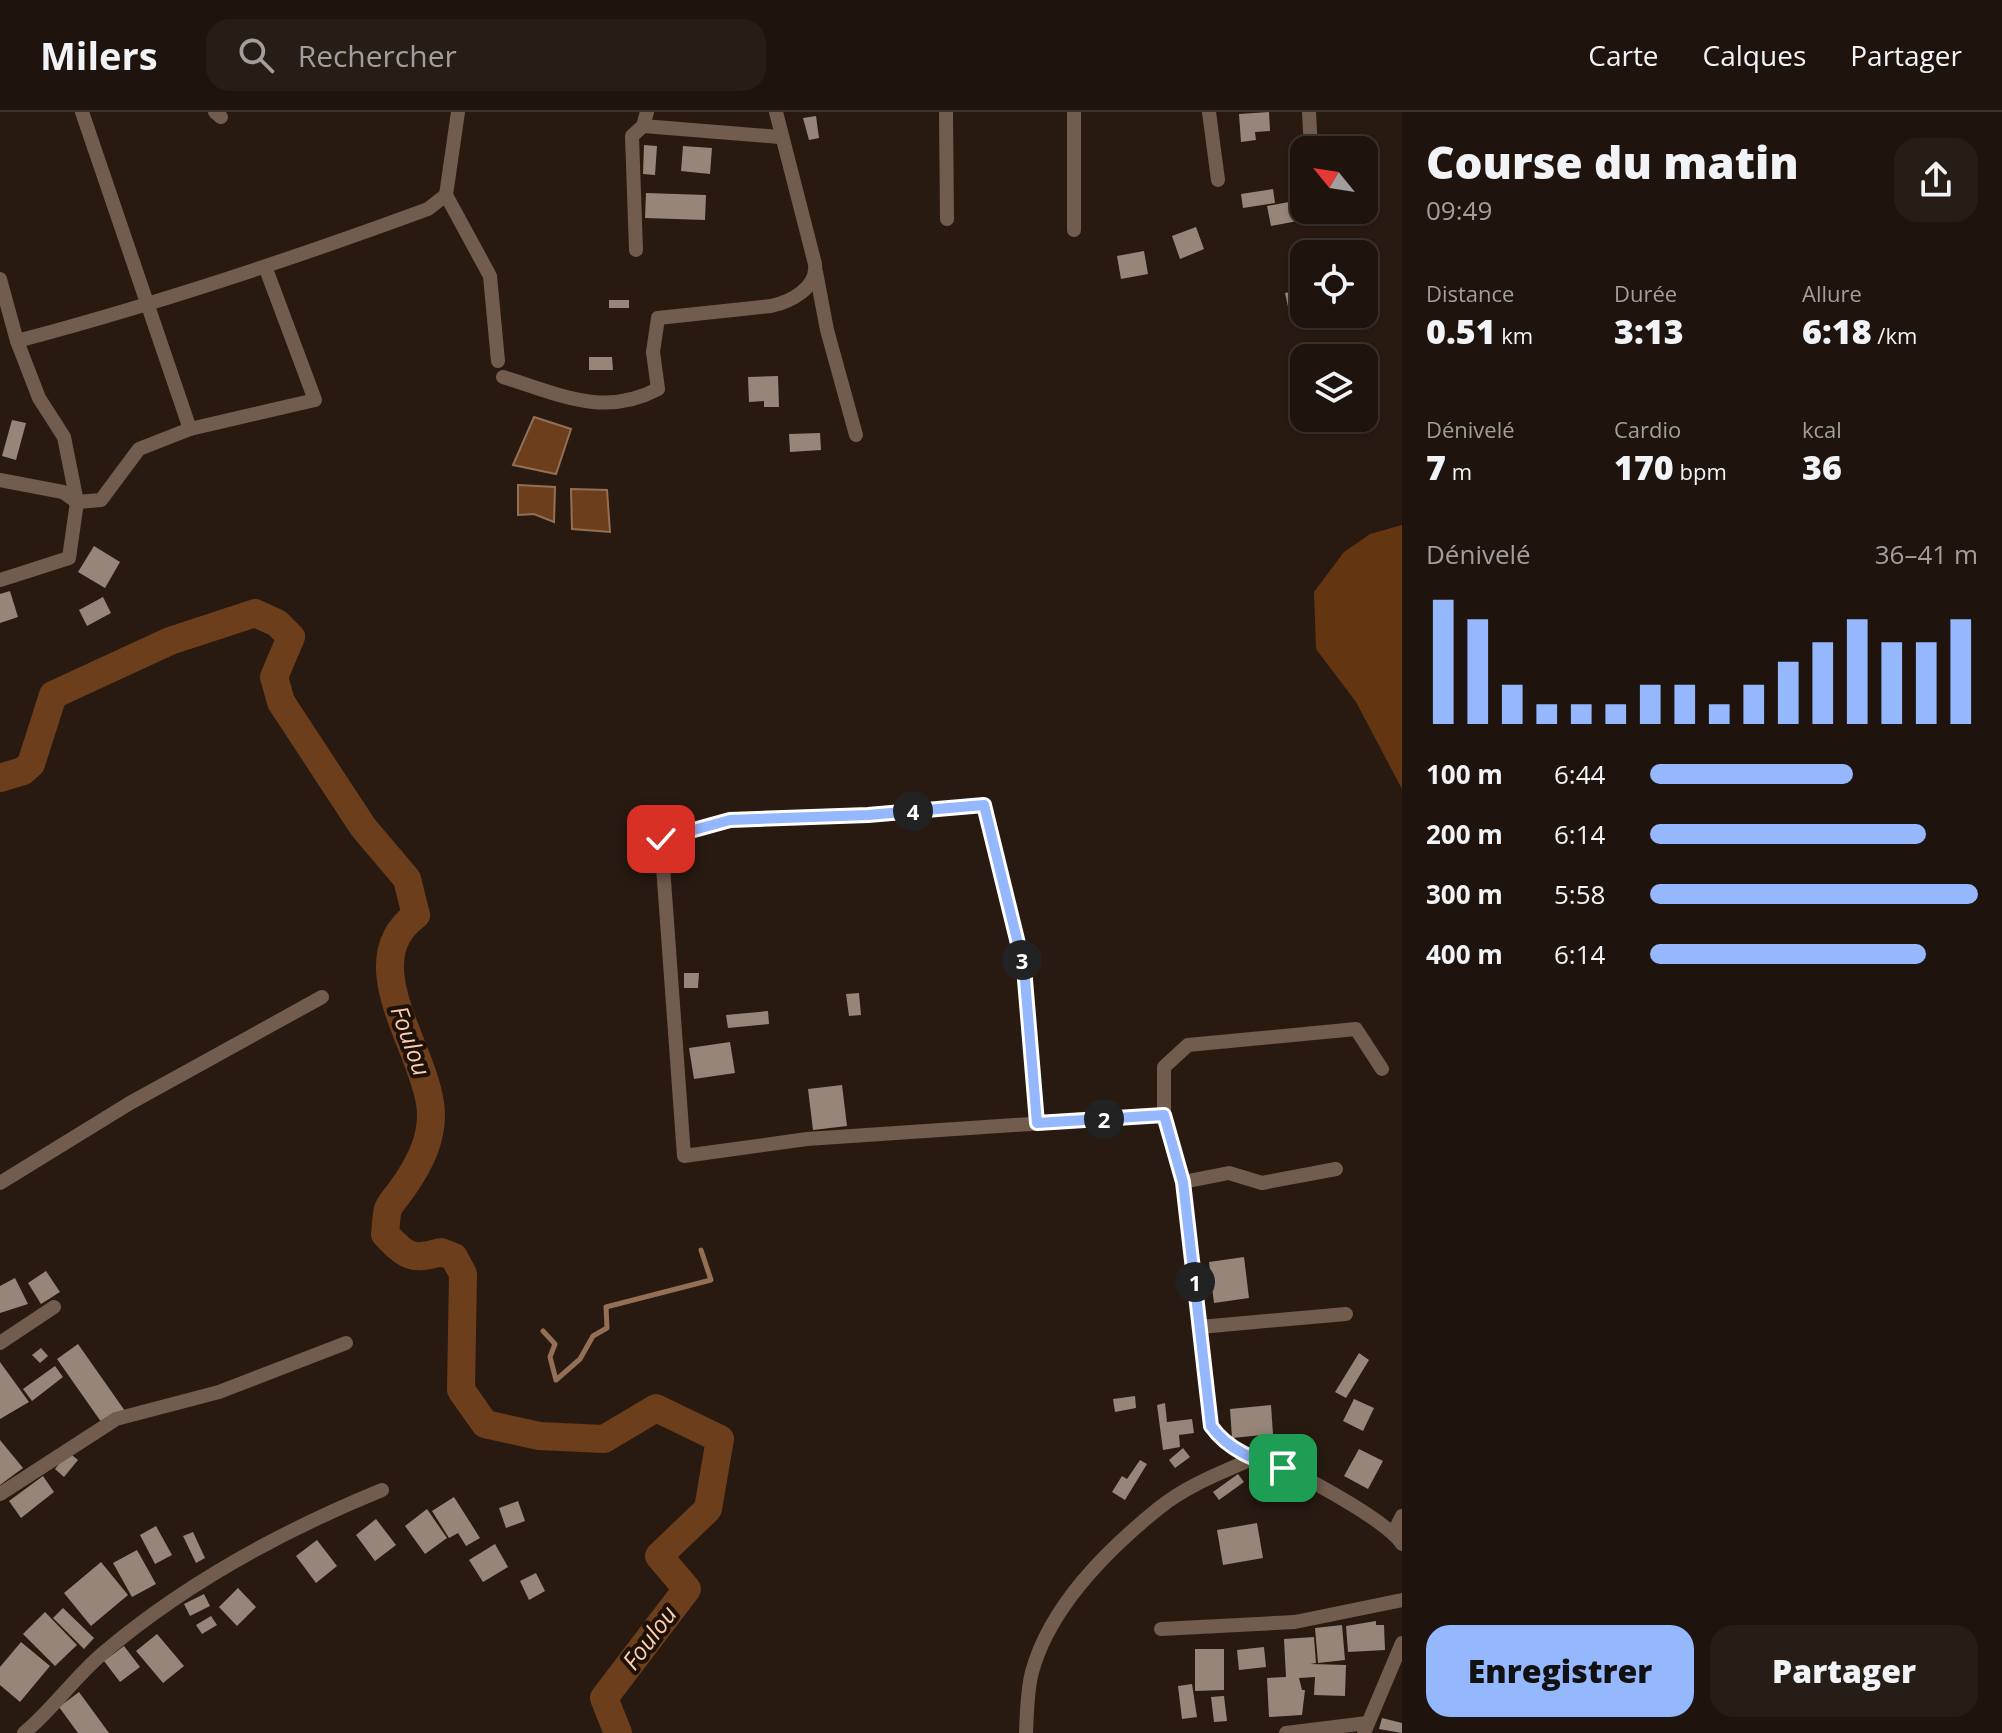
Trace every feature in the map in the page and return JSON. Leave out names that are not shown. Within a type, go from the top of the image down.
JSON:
[{"type":"street","points":[[82,112],[190,429]]},
{"type":"street","points":[[458,112],[446,195],[490,276],[498,361]]},
{"type":"street","points":[[776,112],[816,272],[827,330],[856,435]]},
{"type":"street","points":[[946,112],[947,219]]},
{"type":"street","points":[[1074,112],[1074,230]]},
{"type":"street","points":[[1209,112],[1218,180]]},
{"type":"street","points":[[1309,112],[1310,136]]},
{"type":"street","points":[[636,250],[632,136],[645,119],[780,137]]},
{"type":"street","points":[[17,341],[150,306],[266,269],[428,209],[446,195]]},
{"type":"street","points":[[0,480],[63,492],[77,502],[101,500],[139,449],[190,429],[315,400],[266,269]]},
{"type":"street","points":[[503,377],[591,404],[633,402],[658,389],[653,352],[658,318],[785,303],[805,290],[816,272]]},
{"type":"street","points":[[0,279],[17,341],[39,398],[64,437],[77,502],[69,558],[0,580]]},
{"type":"street","points":[[1037,1123],[1024,968],[984,805],[868,815],[730,820],[661,839],[684,1156],[807,1139],[1164,1115]]},
{"type":"street","points":[[0,1183],[130,1103],[322,997]]},
{"type":"street","points":[[1382,1069],[1356,1029],[1188,1045],[1164,1067],[1164,1115],[1183,1182],[1211,1426],[1218,1436],[1252,1459],[1283,1468],[1398,1538],[1402,1516]]},
{"type":"street","points":[[1183,1182],[1229,1173],[1262,1183],[1336,1169]]},
{"type":"street","points":[[0,1343],[54,1307]]},
{"type":"street","points":[[1200,1327],[1346,1314]]},
{"type":"street","points":[[0,1494],[116,1419],[219,1392],[346,1343]]},
{"type":"street","points":[[1026,1733],[1032,1674],[1057,1615],[1099,1565],[1160,1507],[1206,1479],[1252,1459]]},
{"type":"street","points":[[24,1733],[100,1656],[153,1614],[320,1515],[382,1490]]},
{"type":"street","points":[[1161,1629],[1295,1622],[1402,1600]]},
{"type":"street","points":[[1286,1733],[1366,1728],[1402,1643]]},
{"type":"shaded area","points":[[534,417],[571,429],[556,474],[513,465]]},
{"type":"shaded area","points":[[518,485],[555,487],[554,522],[534,514],[518,515]]},
{"type":"shaded area","points":[[571,489],[607,490],[610,532],[572,529]]},
{"type":"shaded area","points":[[1402,525],[1402,789],[1356,702],[1316,649],[1314,592],[1344,552],[1370,534]]},
{"type":"building","points":[[1269,112],[1270,131],[1255,132],[1256,140],[1241,142],[1239,114]]},
{"type":"building","points":[[816,116],[819,138],[809,140],[803,118]]},
{"type":"building","points":[[644,145],[657,146],[655,175],[643,174]]},
{"type":"building","points":[[683,146],[712,148],[710,174],[681,171]]},
{"type":"building","points":[[1273,189],[1275,203],[1243,208],[1241,194]]},
{"type":"building","points":[[646,193],[706,195],[705,220],[645,218]]},
{"type":"building","points":[[1290,202],[1290,222],[1271,226],[1267,206]]},
{"type":"building","points":[[1196,227],[1204,249],[1180,259],[1172,236]]},
{"type":"building","points":[[1144,251],[1148,274],[1121,279],[1117,256]]},
{"type":"building","points":[[1290,292],[1290,316],[1285,293]]},
{"type":"building","points":[[609,300],[629,300],[629,308],[609,308]]},
{"type":"building","points":[[589,357],[612,357],[613,370],[589,370]]},
{"type":"building","points":[[778,376],[779,407],[764,407],[764,401],[749,402],[748,377]]},
{"type":"building","points":[[12,420],[26,423],[16,460],[2,456]]},
{"type":"building","points":[[820,433],[821,450],[790,452],[789,434]]},
{"type":"building","points":[[94,546],[120,562],[105,588],[78,572]]},
{"type":"building","points":[[10,591],[18,617],[0,623],[0,594]]},
{"type":"building","points":[[103,597],[111,613],[87,626],[79,610]]},
{"type":"building","points":[[684,973],[699,973],[698,988],[684,988]]},
{"type":"building","points":[[859,993],[861,1015],[849,1016],[846,994]]},
{"type":"building","points":[[768,1011],[769,1024],[728,1028],[726,1015]]},
{"type":"building","points":[[730,1042],[735,1073],[694,1079],[689,1048]]},
{"type":"building","points":[[842,1085],[847,1126],[813,1130],[808,1089]]},
{"type":"building","points":[[1244,1257],[1249,1298],[1214,1303],[1209,1262]]},
{"type":"building","points":[[46,1271],[60,1292],[41,1304],[28,1283]]},
{"type":"building","points":[[15,1278],[28,1304],[0,1313],[0,1286]]},
{"type":"building","points":[[78,1344],[125,1411],[104,1426],[57,1359]]},
{"type":"building","points":[[41,1348],[48,1356],[40,1363],[32,1355]]},
{"type":"building","points":[[1359,1353],[1369,1360],[1346,1398],[1335,1392]]},
{"type":"building","points":[[0,1362],[29,1402],[0,1419]]},
{"type":"building","points":[[55,1366],[63,1377],[32,1401],[23,1389]]},
{"type":"building","points":[[1135,1396],[1136,1408],[1115,1412],[1113,1399]]},
{"type":"building","points":[[1354,1399],[1374,1408],[1363,1431],[1343,1421]]},
{"type":"building","points":[[1165,1403],[1167,1422],[1192,1419],[1194,1433],[1179,1435],[1180,1447],[1163,1450],[1157,1405]]},
{"type":"building","points":[[1271,1405],[1273,1434],[1232,1438],[1230,1409]]},
{"type":"building","points":[[0,1440],[23,1468],[0,1485]]},
{"type":"building","points":[[1183,1448],[1190,1457],[1175,1468],[1169,1460]]},
{"type":"building","points":[[1359,1449],[1383,1461],[1368,1489],[1344,1476]]},
{"type":"building","points":[[68,1452],[78,1460],[64,1477],[55,1469]]},
{"type":"building","points":[[1140,1460],[1147,1464],[1125,1500],[1112,1492],[1122,1476],[1127,1479]]},
{"type":"building","points":[[1238,1474],[1244,1482],[1219,1500],[1213,1492]]},
{"type":"building","points":[[43,1476],[54,1492],[21,1518],[9,1501]]},
{"type":"building","points":[[454,1497],[480,1538],[466,1546],[458,1533],[449,1538],[432,1511]]},
{"type":"building","points":[[518,1501],[525,1521],[506,1528],[499,1508]]},
{"type":"building","points":[[427,1509],[447,1538],[425,1554],[405,1526]]},
{"type":"building","points":[[376,1519],[396,1545],[375,1561],[356,1535]]},
{"type":"building","points":[[1257,1523],[1263,1558],[1223,1565],[1217,1530]]},
{"type":"building","points":[[156,1526],[172,1555],[155,1564],[140,1535]]},
{"type":"building","points":[[193,1532],[205,1558],[196,1563],[183,1536]]},
{"type":"building","points":[[317,1540],[337,1566],[316,1583],[296,1556]]},
{"type":"building","points":[[495,1544],[508,1567],[483,1582],[469,1560]]},
{"type":"building","points":[[137,1550],[156,1584],[132,1597],[113,1563]]},
{"type":"building","points":[[101,1562],[128,1595],[91,1626],[64,1593]]},
{"type":"building","points":[[536,1573],[545,1591],[529,1600],[520,1581]]},
{"type":"building","points":[[238,1588],[256,1607],[237,1626],[219,1607]]},
{"type":"building","points":[[204,1594],[210,1606],[190,1616],[184,1604]]},
{"type":"building","points":[[63,1608],[94,1638],[84,1649],[53,1618]]},
{"type":"building","points":[[45,1612],[77,1645],[55,1666],[23,1634]]},
{"type":"building","points":[[211,1616],[217,1625],[202,1634],[196,1625]]},
{"type":"building","points":[[1376,1621],[1376,1625],[1384,1625],[1385,1650],[1348,1652],[1346,1626]]},
{"type":"building","points":[[1342,1625],[1345,1660],[1318,1663],[1315,1628]]},
{"type":"building","points":[[157,1634],[184,1666],[163,1683],[136,1651]]},
{"type":"building","points":[[1314,1637],[1316,1663],[1310,1664],[1346,1665],[1345,1696],[1314,1695],[1315,1677],[1299,1678],[1302,1690],[1305,1690],[1302,1715],[1269,1717],[1267,1678],[1286,1677],[1284,1639]]},
{"type":"building","points":[[21,1642],[50,1666],[20,1702],[0,1685],[0,1667]]},
{"type":"building","points":[[124,1646],[140,1667],[120,1682],[104,1661]]},
{"type":"building","points":[[1264,1647],[1266,1667],[1239,1670],[1237,1650]]},
{"type":"building","points":[[1195,1649],[1224,1649],[1224,1690],[1195,1691]]},
{"type":"building","points":[[1192,1684],[1197,1717],[1182,1719],[1178,1686]]},
{"type":"building","points":[[79,1692],[109,1733],[78,1733],[59,1707]]},
{"type":"building","points":[[1224,1696],[1227,1721],[1214,1722],[1211,1697]]},
{"type":"building","points":[[1382,1718],[1402,1723],[1402,1733],[1379,1729]]},
{"type":"waterway","name":"Foulou","points":[[0,778],[23,771],[31,764],[53,695],[170,641],[255,613],[277,623],[291,637],[274,677],[281,702],[363,827],[407,879],[416,915],[398,934],[391,955],[391,979],[396,1004],[424,1080],[430,1103],[430,1126],[420,1159],[388,1209],[385,1234],[410,1255],[441,1252],[454,1257],[463,1274],[461,1390],[485,1424],[539,1436],[604,1439],[656,1408],[720,1439],[708,1509],[659,1556],[687,1589],[604,1698],[618,1733]]},
{"type":"waterway","points":[[543,1331],[555,1344],[550,1357],[556,1380],[580,1359],[593,1336],[607,1328],[606,1307],[711,1280],[701,1250]]},
{"type":"route","points":[[661,839],[730,820],[868,815],[984,805],[1024,968],[1037,1123],[1164,1115],[1183,1182],[1211,1426],[1218,1436],[1252,1459],[1283,1468]]}]
